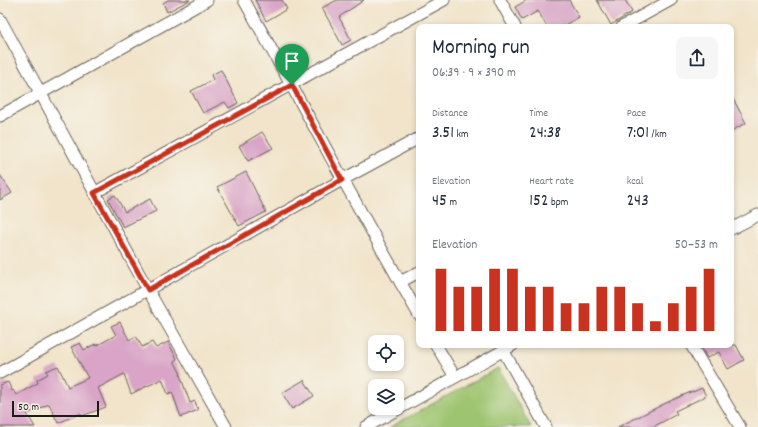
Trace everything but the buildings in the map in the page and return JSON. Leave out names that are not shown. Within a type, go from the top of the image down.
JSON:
[{"type":"street","points":[[0,116],[207,0]]},
{"type":"street","points":[[244,0],[292,85],[342,180],[416,310]]},
{"type":"street","points":[[94,193],[444,0]]},
{"type":"street","points":[[500,0],[513,24]]},
{"type":"street","points":[[627,24],[671,0]]},
{"type":"street","points":[[0,20],[94,193],[226,427]]},
{"type":"street","points":[[0,373],[416,140]]},
{"type":"street","points":[[734,227],[758,215]]},
{"type":"street","points":[[400,282],[416,274]]},
{"type":"street","points":[[438,348],[455,377]]},
{"type":"street","points":[[366,427],[508,348],[546,427]]},
{"type":"street","points":[[693,348],[740,427]]},
{"type":"green space","points":[[498,368],[531,427],[390,427]]},
{"type":"route","points":[[292,85],[342,180],[148,290],[94,193],[292,85]]}]
